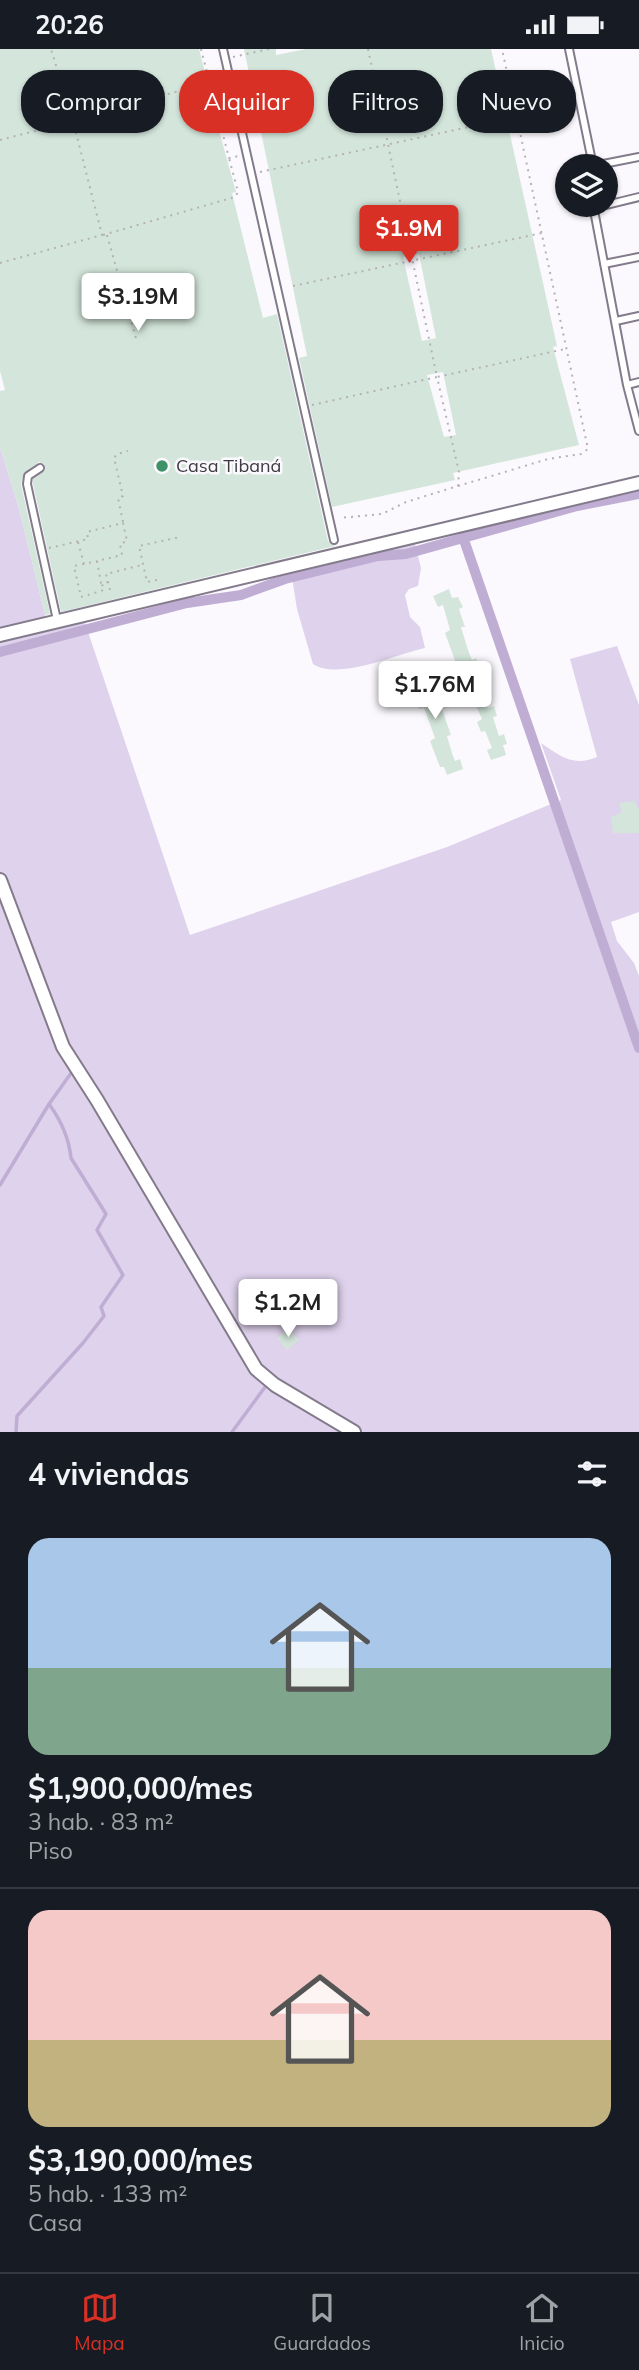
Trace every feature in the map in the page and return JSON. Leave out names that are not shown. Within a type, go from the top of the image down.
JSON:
[{"type":"street","points":[[0,635],[336,547],[639,483]]},
{"type":"street","points":[[0,880],[63,1047],[256,1369],[275,1385],[354,1432]]},
{"type":"lane","points":[[223,49],[336,547]]},
{"type":"lane","points":[[569,49],[593,166],[639,157]]},
{"type":"lane","points":[[618,201],[639,197]]},
{"type":"lane","points":[[596,217],[639,431]]},
{"type":"lane","points":[[604,264],[639,257]]},
{"type":"lane","points":[[616,321],[639,316]]},
{"type":"lane","points":[[628,385],[639,382]]},
{"type":"lane","points":[[40,468],[28,476],[27,484],[57,620]]},
{"type":"path","points":[[51,49],[57,70]]},
{"type":"path","points":[[201,49],[206,70]]},
{"type":"path","points":[[225,59],[269,49]]},
{"type":"path","points":[[368,49],[459,472],[458,485]]},
{"type":"path","points":[[502,49],[506,70]]},
{"type":"path","points":[[252,174],[457,130]]},
{"type":"path","points":[[0,140],[27,133]]},
{"type":"path","points":[[76,133],[102,236]]},
{"type":"path","points":[[0,264],[235,197],[238,192],[223,133]]},
{"type":"path","points":[[330,519],[382,514],[406,502],[458,485],[548,459],[581,454],[588,449],[520,133]]},
{"type":"path","points":[[229,158],[247,155]]},
{"type":"path","points":[[293,286],[543,232]]},
{"type":"path","points":[[107,234],[137,342]]},
{"type":"path","points":[[305,409],[316,403],[566,349]]},
{"type":"path","points":[[97,561],[104,590],[81,597],[74,566],[122,555],[120,544],[127,541],[118,498],[123,496],[114,458],[117,454],[128,451]]},
{"type":"path","points":[[41,549],[88,539],[86,532],[123,523]]},
{"type":"path","points":[[157,580],[147,582],[139,546],[180,537]]},
{"type":"path","points":[[77,541],[84,564]]},
{"type":"path","points":[[110,590],[106,573],[144,567]]},
{"type":"path","points":[[102,583],[108,582]]},
{"type":"shaded area","points":[[0,447],[19,508],[47,623],[82,614],[190,935],[447,847],[561,800],[541,743],[567,759],[581,761],[597,757],[570,659],[617,646],[639,705],[639,912],[611,922],[617,941],[634,963],[639,976],[639,1432],[0,1432]]},
{"type":"shaded area","points":[[413,536],[421,568],[418,586],[409,589],[405,595],[410,617],[420,627],[425,648],[352,668],[337,670],[313,664],[297,609],[290,565]]},
{"type":"building","points":[[0,49],[199,49],[204,70],[179,70],[179,133],[220,133],[236,192],[232,193],[263,318],[277,314],[328,541],[335,546],[61,612],[33,484],[33,479],[45,470],[44,464],[39,462],[24,473],[21,484],[50,614],[45,615],[19,508],[0,447],[0,391],[5,390],[0,371]]},
{"type":"building","points":[[244,49],[276,49],[276,55],[306,49],[491,49],[496,70],[457,70],[457,133],[510,133],[557,346],[553,347],[579,445],[453,473],[455,480],[332,507],[299,358],[307,356],[261,133],[314,133],[314,70],[248,70]],"holes":[[[419,254],[436,338],[422,341],[403,257]],[[443,372],[456,435],[444,437],[427,375]]]},
{"type":"building","points":[[449,589],[452,598],[458,597],[463,607],[459,609],[465,627],[461,627],[468,650],[472,660],[476,658],[486,684],[481,685],[488,708],[494,706],[497,716],[493,717],[499,736],[504,734],[507,744],[503,745],[506,755],[491,760],[487,750],[492,748],[485,731],[481,732],[477,722],[482,719],[473,699],[470,701],[465,690],[470,688],[461,665],[457,666],[445,633],[450,630],[443,605],[438,607],[433,596]]},
{"type":"building","points":[[426,666],[430,676],[426,677],[428,686],[435,703],[439,701],[451,735],[447,736],[452,753],[455,761],[460,759],[463,769],[447,775],[444,767],[440,767],[430,741],[435,738],[424,708],[419,709],[409,682],[414,679],[411,672]]},
{"type":"building","points":[[635,801],[639,808],[639,833],[613,833],[611,817],[621,813],[620,803]]},
{"type":"building","points":[[289,1328],[299,1340],[287,1350],[277,1338]]},
{"type":"waterway","points":[[0,652],[187,603],[241,595],[285,579],[378,556],[406,554],[577,506],[639,494]]},
{"type":"waterway","points":[[463,537],[639,1048]]},
{"type":"waterway","points":[[0,1185],[49,1104],[74,1069]]},
{"type":"waterway","points":[[16,1432],[17,1416],[104,1316],[101,1307],[123,1275],[97,1230],[106,1214],[71,1158],[63,1129],[49,1104]]},
{"type":"waterway","points":[[232,1432],[268,1383]]},
{"type":"place","name":"Casa Tibaná","points":[[162,466]]}]
